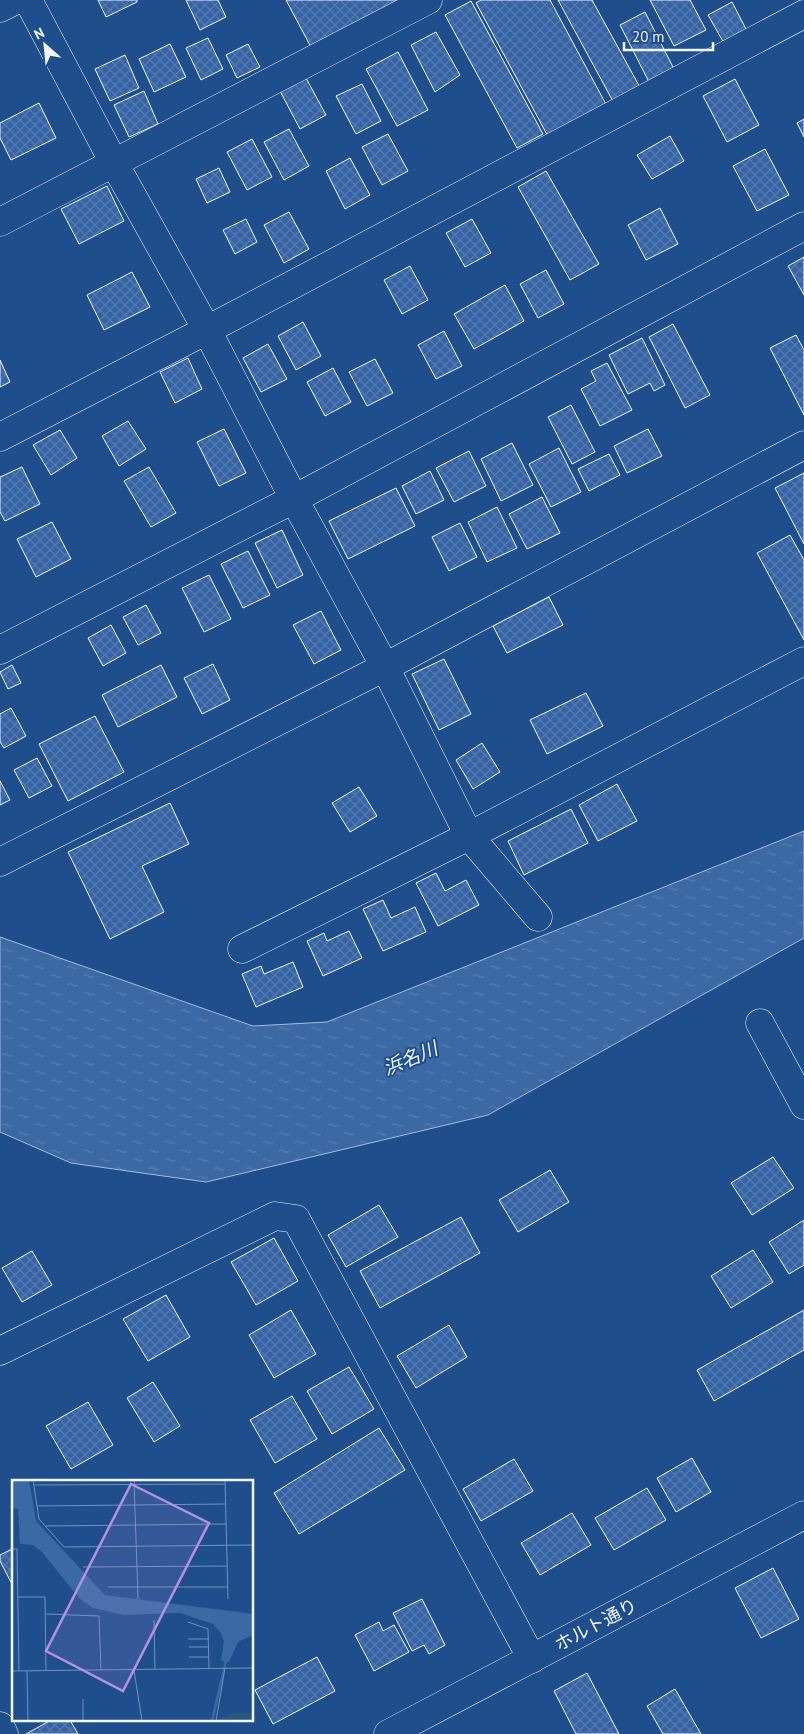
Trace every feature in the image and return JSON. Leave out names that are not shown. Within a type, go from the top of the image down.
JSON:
[{"type":"street","points":[[0,8],[16,0]]},
{"type":"street","points":[[28,0],[114,163],[207,330],[294,499],[385,667],[469,836],[538,917]]},
{"type":"street","points":[[0,222],[428,0]]},
{"type":"street","points":[[0,437],[207,330],[804,14]]},
{"type":"street","points":[[0,650],[294,499],[804,226]]},
{"type":"street","points":[[0,862],[385,667],[804,445]]},
{"type":"street","points":[[242,949],[469,836],[804,661]]},
{"type":"street","points":[[760,1023],[804,1105]]},
{"type":"street","points":[[0,1351],[275,1216],[296,1219],[532,1659]]},
{"type":"street","name":"ホルト通り","points":[[388,1734],[804,1516]]},
{"type":"street","points":[[0,1726],[4,1734]]},
{"type":"water","name":"浜名川","points":[[804,831],[804,938],[488,1115],[206,1182],[71,1163],[0,1132],[0,937],[253,1026],[327,1022]]},
{"type":"building","points":[[98,0],[137,0],[137,2],[106,17]]},
{"type":"building","points":[[186,0],[218,0],[226,17],[200,30]]},
{"type":"building","points":[[286,0],[403,0],[312,49]]},
{"type":"building","points":[[481,0],[550,0],[608,108],[550,140],[476,3]]},
{"type":"building","points":[[558,0],[592,0],[642,91],[615,105]]},
{"type":"building","points":[[650,0],[690,0],[706,30],[674,46]]},
{"type":"building","points":[[471,1],[543,134],[517,148],[445,15]]},
{"type":"building","points":[[732,2],[748,33],[725,45],[708,15]]},
{"type":"building","points":[[645,12],[674,69],[649,82],[620,25]]},
{"type":"building","points":[[436,32],[460,75],[435,92],[411,45]]},
{"type":"building","points":[[208,38],[223,69],[201,80],[186,48]]},
{"type":"building","points":[[170,44],[186,77],[154,92],[139,59]]},
{"type":"building","points":[[248,44],[260,67],[237,78],[226,55]]},
{"type":"building","points":[[398,52],[428,110],[397,126],[366,69]]},
{"type":"building","points":[[125,55],[139,88],[110,101],[95,69]]},
{"type":"building","points":[[306,78],[326,115],[300,129],[280,91]]},
{"type":"building","points":[[735,79],[759,125],[727,142],[703,96]]},
{"type":"building","points":[[362,84],[381,121],[356,134],[336,96]]},
{"type":"building","points":[[144,91],[158,124],[129,137],[114,105]]},
{"type":"building","points":[[39,103],[56,138],[11,160],[0,138],[0,123]]},
{"type":"building","points":[[804,119],[804,137],[797,123]]},
{"type":"building","points":[[289,129],[309,166],[284,180],[264,142]]},
{"type":"building","points":[[388,134],[408,171],[382,185],[362,147]]},
{"type":"building","points":[[670,136],[684,161],[652,179],[637,155]]},
{"type":"building","points":[[252,139],[272,177],[247,190],[227,152]]},
{"type":"building","points":[[765,149],[789,195],[757,211],[733,166]]},
{"type":"building","points":[[350,158],[370,195],[345,209],[326,171]]},
{"type":"building","points":[[219,168],[230,192],[207,203],[196,179]]},
{"type":"building","points":[[546,171],[599,264],[570,280],[518,187]]},
{"type":"building","points":[[107,186],[124,221],[79,244],[61,209]]},
{"type":"building","points":[[660,208],[678,244],[646,260],[628,225]]},
{"type":"building","points":[[289,212],[309,249],[284,263],[264,225]]},
{"type":"building","points":[[246,219],[257,242],[235,254],[223,230]]},
{"type":"building","points":[[472,219],[491,253],[465,267],[446,233]]},
{"type":"building","points":[[804,257],[804,295],[788,266]]},
{"type":"building","points":[[410,266],[428,300],[402,314],[384,280]]},
{"type":"building","points":[[546,270],[564,304],[538,318],[520,284]]},
{"type":"building","points":[[132,272],[150,307],[104,330],[87,295]]},
{"type":"building","points":[[505,285],[524,321],[474,349],[454,314]]},
{"type":"building","points":[[303,322],[321,356],[296,370],[278,336]]},
{"type":"building","points":[[673,324],[710,395],[685,408],[649,337]]},
{"type":"building","points":[[444,331],[462,366],[436,379],[418,345]]},
{"type":"building","points":[[796,335],[804,350],[804,415],[770,348]]},
{"type":"building","points":[[642,338],[665,385],[654,391],[650,383],[628,394],[609,355]]},
{"type":"building","points":[[268,344],[287,379],[261,392],[243,358]]},
{"type":"building","points":[[188,358],[202,389],[175,403],[160,372]]},
{"type":"building","points":[[375,359],[393,393],[367,406],[349,372]]},
{"type":"building","points":[[0,360],[10,382],[0,387]]},
{"type":"building","points":[[607,363],[632,410],[600,426],[581,389],[596,381],[591,371]]},
{"type":"building","points":[[333,368],[351,402],[325,416],[307,382]]},
{"type":"building","points":[[571,405],[595,452],[572,464],[548,417]]},
{"type":"building","points":[[128,421],[146,449],[119,466],[102,436]]},
{"type":"building","points":[[224,429],[246,473],[219,486],[197,442]]},
{"type":"building","points":[[648,429],[662,456],[627,473],[614,446]]},
{"type":"building","points":[[60,430],[77,458],[51,475],[33,445]]},
{"type":"building","points":[[512,443],[533,485],[501,501],[481,459]]},
{"type":"building","points":[[559,448],[581,492],[551,507],[529,464]]},
{"type":"building","points":[[469,451],[486,486],[454,502],[436,468]]},
{"type":"building","points":[[609,454],[620,475],[589,491],[578,469]]},
{"type":"building","points":[[22,467],[40,504],[5,521],[0,512],[0,477]]},
{"type":"building","points":[[149,467],[176,513],[151,527],[124,481]]},
{"type":"building","points":[[430,471],[444,500],[416,514],[402,486]]},
{"type":"building","points":[[804,473],[804,544],[775,488]]},
{"type":"building","points":[[396,488],[415,526],[348,559],[329,521]]},
{"type":"building","points":[[542,497],[560,533],[527,549],[509,514]]},
{"type":"building","points":[[497,507],[517,548],[487,562],[468,522]]},
{"type":"building","points":[[52,522],[71,559],[36,577],[17,539]]},
{"type":"building","points":[[460,523],[477,557],[449,571],[432,537]]},
{"type":"building","points":[[282,530],[303,575],[277,588],[255,543]]},
{"type":"building","points":[[790,535],[804,560],[804,640],[757,553]]},
{"type":"building","points":[[248,551],[270,595],[243,608],[221,564]]},
{"type":"building","points":[[209,575],[231,619],[204,632],[182,588]]},
{"type":"building","points":[[549,597],[563,625],[507,653],[493,626]]},
{"type":"building","points":[[146,605],[161,633],[138,645],[123,617]]},
{"type":"building","points":[[321,611],[341,650],[314,664],[293,625]]},
{"type":"building","points":[[111,625],[126,653],[103,666],[88,638]]},
{"type":"building","points":[[444,659],[471,714],[439,730],[412,674]]},
{"type":"building","points":[[213,664],[230,700],[202,714],[184,678]]},
{"type":"building","points":[[12,665],[21,683],[8,689],[0,672]]},
{"type":"building","points":[[161,665],[177,697],[118,727],[102,695]]},
{"type":"building","points":[[586,693],[603,726],[547,754],[530,720]]},
{"type":"building","points":[[11,708],[26,736],[4,748],[0,742],[0,714]]},
{"type":"building","points":[[95,716],[124,772],[68,801],[39,744]]},
{"type":"building","points":[[482,743],[500,772],[473,789],[456,760]]},
{"type":"building","points":[[37,758],[52,786],[29,798],[14,770]]},
{"type":"building","points":[[0,781],[10,800],[0,805]]},
{"type":"building","points":[[617,784],[637,821],[598,841],[579,805]]},
{"type":"building","points":[[359,787],[377,816],[350,832],[332,803]]},
{"type":"building","points":[[170,803],[189,844],[142,866],[164,912],[110,939],[68,852]]},
{"type":"building","points":[[571,809],[588,843],[524,875],[508,841]]},
{"type":"building","points":[[436,873],[445,891],[466,880],[479,905],[438,926],[416,883]]},
{"type":"building","points":[[383,900],[391,918],[415,907],[426,932],[383,951],[363,909]]},
{"type":"building","points":[[349,931],[362,958],[323,976],[307,941],[324,933],[327,941]]},
{"type":"building","points":[[293,962],[303,987],[256,1007],[242,974],[261,966],[264,974]]},
{"type":"building","points":[[773,1157],[794,1188],[752,1215],[731,1183]]},
{"type":"building","points":[[550,1170],[569,1202],[518,1232],[499,1200]]},
{"type":"building","points":[[379,1205],[398,1237],[346,1267],[328,1235]]},
{"type":"building","points":[[461,1217],[480,1253],[380,1308],[360,1271]]},
{"type":"building","points":[[804,1220],[804,1265],[789,1274],[769,1242]]},
{"type":"building","points":[[274,1238],[298,1281],[256,1305],[231,1262]]},
{"type":"building","points":[[753,1250],[773,1282],[731,1308],[711,1276]]},
{"type":"building","points":[[32,1251],[52,1285],[22,1302],[2,1268]]},
{"type":"building","points":[[166,1295],[190,1337],[148,1361],[123,1319]]},
{"type":"building","points":[[291,1310],[316,1354],[274,1378],[249,1335]]},
{"type":"building","points":[[804,1310],[804,1350],[714,1401],[697,1370]]},
{"type":"building","points":[[449,1325],[467,1357],[416,1388],[397,1356]]},
{"type":"building","points":[[349,1367],[374,1409],[332,1434],[307,1391]]},
{"type":"building","points":[[153,1382],[180,1426],[154,1442],[127,1398]]},
{"type":"building","points":[[292,1396],[317,1439],[275,1463],[250,1420]]},
{"type":"building","points":[[88,1402],[113,1445],[71,1469],[46,1426]]},
{"type":"building","points":[[379,1428],[405,1470],[299,1534],[274,1493]]},
{"type":"building","points":[[692,1458],[711,1492],[676,1512],[657,1478]]},
{"type":"building","points":[[514,1459],[533,1491],[481,1521],[463,1489]]},
{"type":"building","points":[[647,1488],[666,1520],[614,1550],[595,1518]]},
{"type":"building","points":[[572,1513],[591,1545],[540,1575],[521,1543]]},
{"type":"building","points":[[12,1549],[12,1584],[0,1561],[0,1555]]},
{"type":"building","points":[[773,1568],[799,1619],[761,1638],[735,1588]]},
{"type":"building","points":[[422,1599],[445,1645],[429,1654],[424,1645],[412,1651],[393,1613]]},
{"type":"building","points":[[379,1622],[383,1631],[394,1625],[409,1652],[374,1671],[355,1635]]},
{"type":"building","points":[[317,1657],[335,1691],[273,1724],[255,1690]]},
{"type":"building","points":[[587,1673],[619,1734],[576,1734],[554,1691]]},
{"type":"building","points":[[675,1689],[701,1734],[663,1734],[647,1706]]},
{"type":"building","points":[[47,1722],[71,1722],[78,1734],[26,1734]]}]
